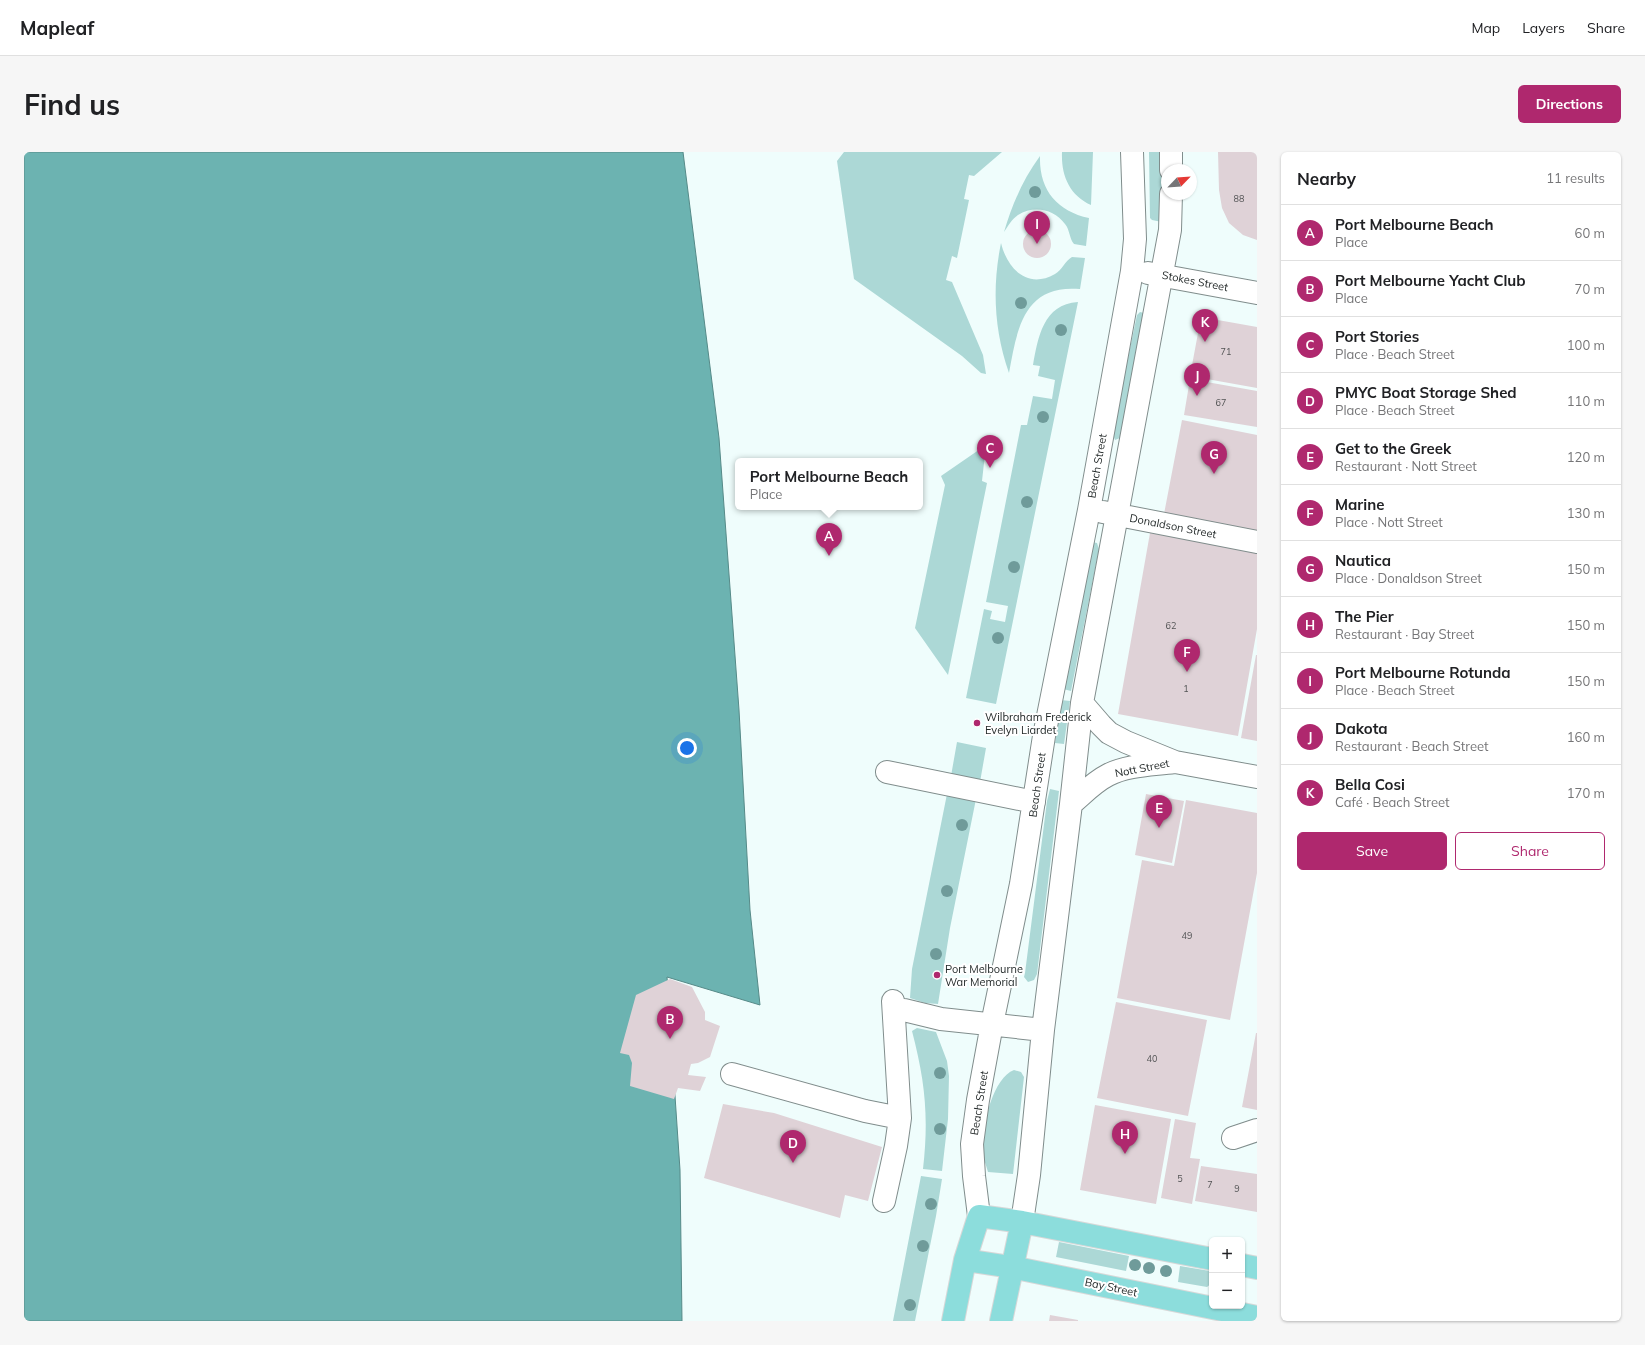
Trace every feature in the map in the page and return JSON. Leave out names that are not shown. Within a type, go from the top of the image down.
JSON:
[{"type":"main road","points":[[979,1216],[1022,1222],[1209,1258]]},
{"type":"main road","name":"Beach Street","points":[[953,1321],[965,1260],[979,1216]]},
{"type":"main road","points":[[1000,1321],[1022,1222]]},
{"type":"main road","name":"Bay Street","points":[[965,1260],[1011,1267],[1224,1313],[1257,1317]]},
{"type":"main road","points":[[1245,1266],[1257,1268]]},
{"type":"street","name":"Beach Street","points":[[979,1216],[972,1144],[978,1100],[1021,884],[1039,764],[1090,510],[1132,271],[1135,239],[1132,152]]},
{"type":"street","points":[[1171,152],[1171,164]]},
{"type":"street","points":[[1022,1222],[1029,1175],[1043,1030],[1082,703],[1170,230],[1171,200]]},
{"type":"street","name":"Stokes Street","points":[[1132,271],[1162,275],[1257,293]]},
{"type":"street","name":"Donaldson Street","points":[[1090,510],[1118,514],[1257,542]]},
{"type":"street","name":"Nott Street","points":[[1082,703],[1101,726],[1109,733],[1126,742],[1175,762],[1257,777]]},
{"type":"street","name":"Nott Street","points":[[1071,804],[1092,786],[1108,775],[1127,769],[1175,762]]},
{"type":"street","points":[[1039,764],[1074,770]]},
{"type":"street","points":[[886,772],[1034,802]]},
{"type":"street","points":[[884,1201],[896,1146],[900,1118],[899,1006],[941,1019],[1043,1030]]},
{"type":"street","points":[[732,1074],[865,1111],[900,1118]]},
{"type":"street","points":[[1233,1138],[1257,1130]]},
{"type":"shaded area","points":[[24,152],[683,152],[719,438],[739,710],[750,910],[760,1005],[667,977],[680,1170],[682,1321],[24,1321]]},
{"type":"shaded area","points":[[844,152],[1002,152],[974,176],[969,175],[964,199],[969,200],[957,258],[952,256],[946,280],[952,282],[983,355],[986,374],[981,373],[962,356],[854,279],[837,161]]},
{"type":"shaded area","points":[[1062,152],[1093,152],[1091,205],[1077,196],[1068,183],[1063,169]]},
{"type":"shaded area","points":[[1149,152],[1163,152],[1163,164],[1161,164],[1161,200],[1164,200],[1164,220],[1162,222],[1152,220],[1150,218]]},
{"type":"shaded area","points":[[1040,156],[1043,179],[1052,197],[1068,210],[1089,218],[1086,246],[1074,244],[1067,226],[1055,215],[1043,210],[1031,210],[1018,215],[1004,232],[1019,192],[1028,174]]},
{"type":"shaded area","points":[[1001,243],[1008,261],[1013,268],[1027,278],[1045,278],[1055,274],[1072,257],[1085,258],[1080,289],[1061,289],[1046,294],[1035,302],[1026,313],[1015,341],[1009,373],[1000,341],[996,308],[996,276]]},
{"type":"shaded area","points":[[1078,302],[996,704],[966,698],[984,609],[992,611],[990,619],[1005,622],[1008,606],[986,602],[1021,425],[1027,425],[1033,396],[1052,399],[1055,380],[1038,376],[1040,366],[1033,365],[1037,344],[1044,324],[1050,316],[1057,309],[1066,304]]},
{"type":"shaded area","points":[[1140,312],[1144,313],[1120,438],[1115,440],[1113,429],[1137,315]]},
{"type":"shaded area","points":[[986,445],[982,481],[987,483],[948,675],[915,628],[945,485],[941,476]]},
{"type":"shaded area","points":[[1092,542],[1097,543],[1099,549],[1071,691],[1063,689]]},
{"type":"shaded area","points":[[1061,700],[1070,701],[1064,744],[1055,743]]},
{"type":"shaded area","points":[[957,742],[986,748],[980,782],[951,776]]},
{"type":"shaded area","points":[[1050,789],[1059,791],[1037,974],[1034,980],[1028,982],[1024,977],[1047,801]]},
{"type":"shaded area","points":[[947,794],[976,799],[950,928],[938,1004],[925,1003],[910,998],[912,969]]},
{"type":"shaded area","points":[[917,1028],[936,1032],[947,1061],[949,1076],[948,1119],[942,1171],[923,1169],[926,1115],[923,1083],[912,1031]]},
{"type":"shaded area","points":[[1014,1070],[1021,1072],[1024,1077],[1013,1174],[988,1172],[983,1151],[986,1118],[994,1094],[1000,1083],[1006,1075]]},
{"type":"shaded area","points":[[921,1176],[942,1179],[936,1216],[915,1321],[893,1321]]},
{"type":"shaded area","points":[[1059,1242],[1129,1256],[1126,1271],[1056,1257]]},
{"type":"shaded area","points":[[1180,1266],[1209,1271],[1209,1285],[1207,1287],[1178,1282]]},
{"type":"building","points":[[1218,152],[1257,152],[1257,240],[1243,235],[1229,223],[1222,208],[1219,190]]},
{"type":"building","points":[[1037,230],[1047,234],[1051,244],[1047,254],[1037,258],[1027,254],[1023,244],[1027,234]]},
{"type":"building","points":[[1201,317],[1257,327],[1257,388],[1190,376]]},
{"type":"building","points":[[1190,379],[1257,391],[1257,427],[1184,415]]},
{"type":"building","points":[[1182,420],[1257,435],[1257,531],[1164,514]]},
{"type":"building","points":[[1150,533],[1257,552],[1257,629],[1238,736],[1118,714]]},
{"type":"building","points":[[1257,655],[1257,741],[1241,738]]},
{"type":"building","points":[[1146,794],[1184,801],[1172,863],[1135,855]]},
{"type":"building","points":[[1186,800],[1257,813],[1257,873],[1230,1020],[1117,998],[1142,860],[1174,866]]},
{"type":"building","points":[[670,979],[692,987],[705,1012],[705,1020],[720,1026],[710,1057],[698,1063],[691,1064],[688,1075],[706,1077],[700,1091],[678,1088],[674,1099],[630,1086],[632,1063],[629,1055],[620,1053],[636,995]]},
{"type":"building","points":[[1116,1002],[1207,1020],[1188,1116],[1097,1098]]},
{"type":"building","points":[[1257,1033],[1257,1110],[1242,1107]]},
{"type":"building","points":[[723,1104],[774,1113],[882,1147],[868,1201],[845,1195],[840,1218],[704,1178]]},
{"type":"building","points":[[1095,1105],[1171,1119],[1156,1204],[1080,1190]]},
{"type":"building","points":[[1175,1119],[1196,1123],[1190,1158],[1200,1159],[1192,1204],[1161,1198]]},
{"type":"building","points":[[1201,1166],[1257,1174],[1257,1212],[1195,1201]]},
{"type":"building","points":[[1050,1315],[1078,1320],[1078,1321],[1049,1321]]},
{"type":"place","name":"Port Melbourne Rotunda","points":[[1037,244]]},
{"type":"place","name":"Bella Cosi","points":[[1205,342]]},
{"type":"place","name":"Dakota","points":[[1197,396]]},
{"type":"place","name":"Port Stories","points":[[990,468]]},
{"type":"place","name":"Nautica","points":[[1214,474]]},
{"type":"place","name":"Port Melbourne Beach","points":[[829,556]]},
{"type":"place","name":"Marine","points":[[1187,672]]},
{"type":"place","name":"Wilbraham Frederick Evelyn Liardet","points":[[977,723]]},
{"type":"place","name":"Get to the Greek","points":[[1159,828]]},
{"type":"place","name":"Port Melbourne War Memorial","points":[[937,975]]},
{"type":"place","name":"Port Melbourne Yacht Club","points":[[670,1039]]},
{"type":"place","name":"The Pier","points":[[1125,1154]]},
{"type":"place","name":"PMYC Boat Storage Shed","points":[[793,1163]]}]
